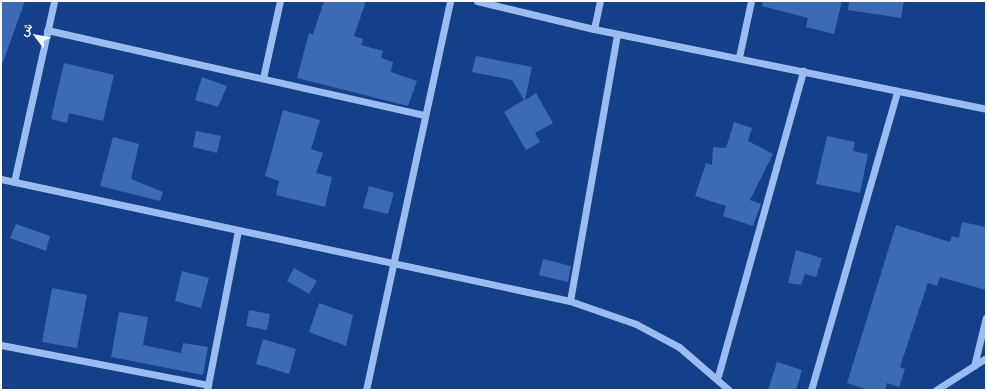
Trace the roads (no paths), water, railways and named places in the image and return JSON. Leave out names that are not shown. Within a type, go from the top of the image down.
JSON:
[{"type":"street","points":[[14,182],[54,1]]},
{"type":"street","points":[[263,78],[280,1]]},
{"type":"street","points":[[366,390],[395,265],[424,115],[450,1]]},
{"type":"street","points":[[477,1],[617,34],[739,57],[897,92],[986,109]]},
{"type":"street","points":[[594,29],[600,1]]},
{"type":"street","points":[[739,57],[751,1]]},
{"type":"street","points":[[47,30],[424,115]]},
{"type":"street","points":[[570,302],[617,34]]},
{"type":"street","points":[[718,376],[803,71]]},
{"type":"street","points":[[811,390],[897,92]]},
{"type":"street","points":[[1,179],[570,302],[636,324],[679,347],[718,376],[730,390]]},
{"type":"street","points":[[1,345],[208,387],[238,230]]},
{"type":"street","points":[[974,366],[986,317]]},
{"type":"street","points":[[936,390],[986,358]]}]
